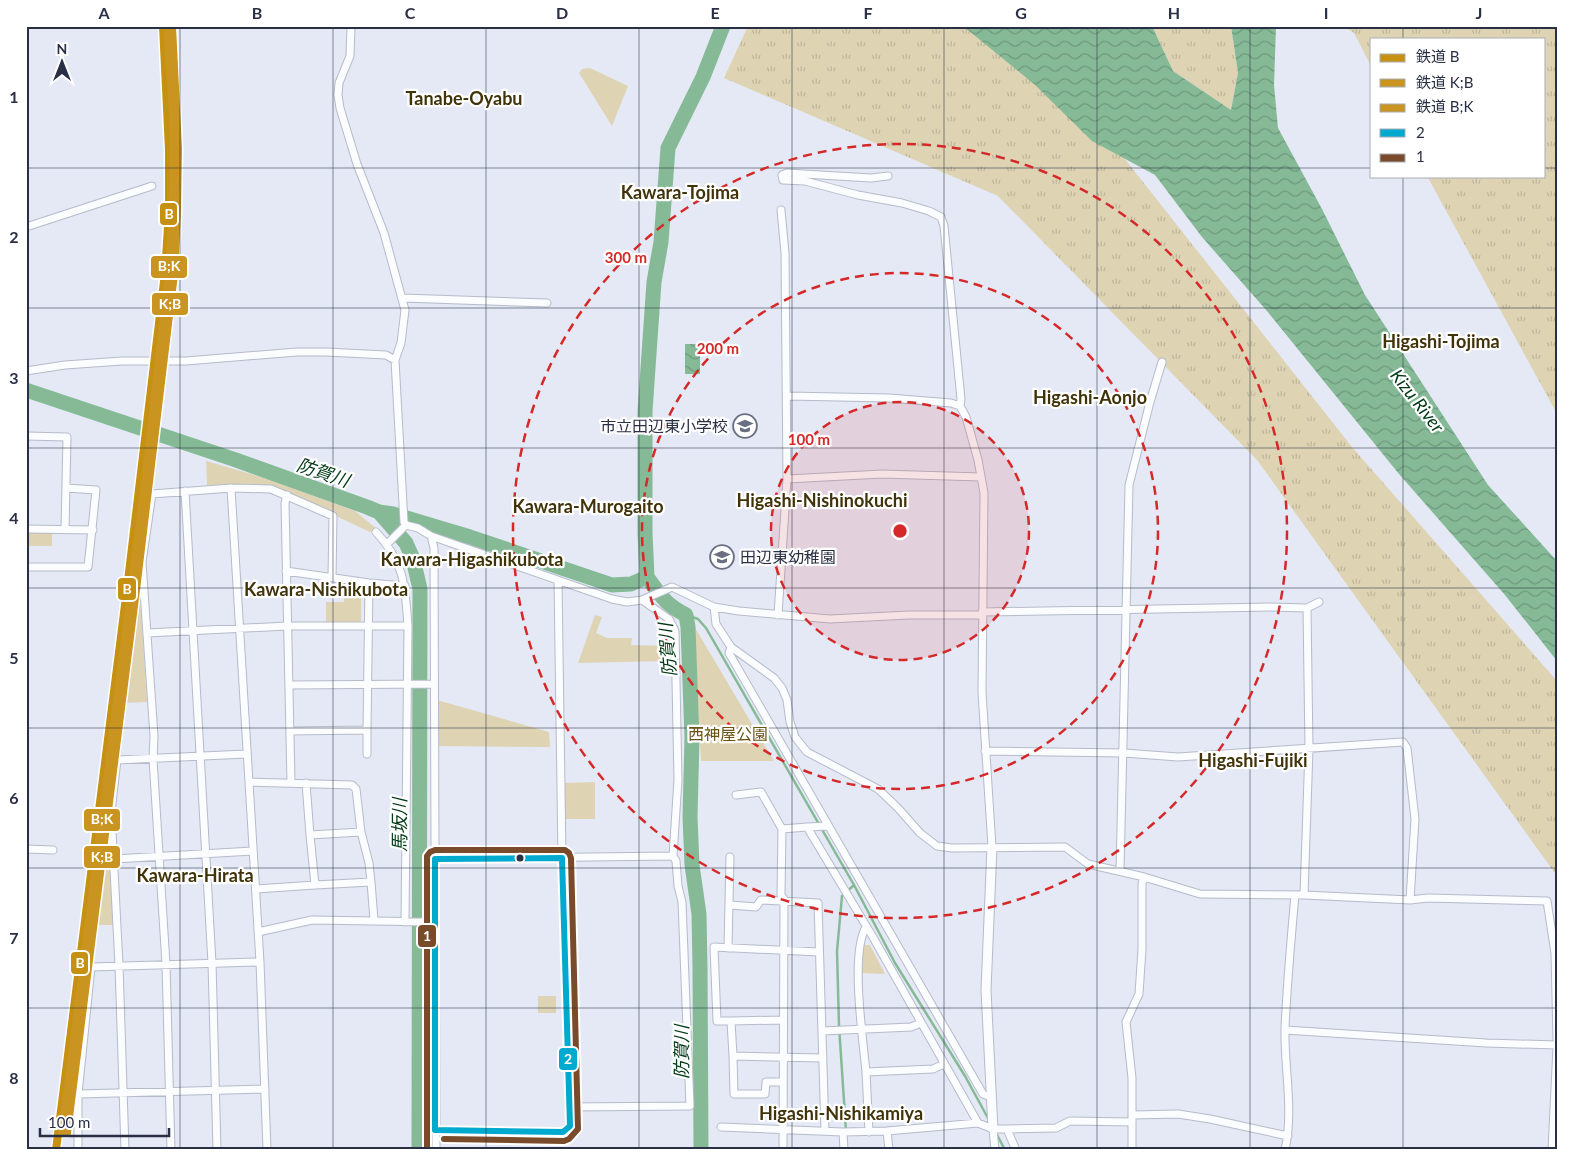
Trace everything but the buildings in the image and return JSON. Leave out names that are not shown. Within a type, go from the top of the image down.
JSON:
[{"type":"street","points":[[351,26],[350,56],[339,83],[340,108],[357,164],[384,233],[405,310],[401,343],[395,360],[404,525],[390,542]]},
{"type":"street","points":[[888,176],[871,178],[787,173],[782,175],[783,180],[805,181],[929,211],[941,217],[944,226],[961,399],[960,406],[966,417],[984,493],[982,692],[992,848],[986,990],[991,1098],[996,1149]]},
{"type":"street","points":[[26,227],[152,186]]},
{"type":"street","points":[[778,615],[787,479],[788,396],[785,253],[781,210]]},
{"type":"street","points":[[403,298],[547,303]]},
{"type":"street","points":[[26,371],[122,361],[186,361],[297,352],[386,355],[395,360]]},
{"type":"street","points":[[1120,871],[1129,485],[1162,362]]},
{"type":"street","points":[[788,396],[889,398],[951,403],[960,406]]},
{"type":"street","points":[[26,436],[67,437],[65,530]]},
{"type":"street","points":[[787,479],[882,474],[981,477]]},
{"type":"street","points":[[26,567],[88,567],[96,490],[66,488]]},
{"type":"street","points":[[231,488],[260,962],[266,1150]]},
{"type":"street","points":[[171,1150],[166,964],[153,759],[154,736],[142,562],[152,494],[231,488],[271,489],[287,495],[332,516],[332,577]]},
{"type":"street","points":[[185,491],[212,963],[218,1150]]},
{"type":"street","points":[[287,495],[285,502],[291,783]]},
{"type":"street","points":[[404,525],[418,528],[431,536],[627,602],[645,598],[672,587],[714,607],[778,615],[830,619],[1126,609],[1307,608],[1319,602]]},
{"type":"street","points":[[26,530],[93,530]]},
{"type":"street","points":[[376,532],[390,542],[405,586],[411,685],[409,922]]},
{"type":"street","points":[[431,536],[434,548],[430,684],[434,859],[436,1150]]},
{"type":"street","points":[[286,571],[369,583],[405,586]]},
{"type":"street","points":[[435,1130],[563,1132],[570,1126],[562,858],[558,580]]},
{"type":"street","points":[[367,754],[369,583]]},
{"type":"street","points":[[569,1107],[690,1106],[682,902],[678,886],[676,861],[673,856],[678,780],[675,631],[669,619],[645,598]]},
{"type":"street","points":[[714,607],[716,624],[731,647],[774,678],[782,688],[787,700],[790,722],[795,737],[808,752],[822,762],[860,778],[878,789],[920,833],[937,846],[992,848],[1065,847],[1088,864],[1144,877],[1200,894],[1304,895],[1410,900],[1428,898],[1547,901],[1555,953],[1557,1040]]},
{"type":"street","points":[[1304,895],[1309,749],[1307,608]]},
{"type":"street","points":[[147,633],[239,627],[408,626]]},
{"type":"street","points":[[731,647],[729,653],[828,826],[983,1094],[991,1098]]},
{"type":"street","points":[[289,685],[430,684]]},
{"type":"street","points":[[290,731],[367,730]]},
{"type":"street","points":[[985,751],[1124,753],[1178,757],[1403,742],[1407,748],[1414,819],[1410,900]]},
{"type":"street","points":[[125,1150],[119,965],[111,812],[117,760],[246,754]]},
{"type":"street","points":[[249,782],[352,785],[356,789],[361,832],[369,863],[374,920]]},
{"type":"street","points":[[306,783],[315,885]]},
{"type":"street","points":[[736,794],[761,792],[782,829],[781,895],[784,901],[783,1150]]},
{"type":"street","points":[[782,829],[828,826]]},
{"type":"street","points":[[807,827],[978,1123]]},
{"type":"street","points":[[310,835],[361,832]]},
{"type":"street","points":[[26,849],[53,850]]},
{"type":"street","points":[[114,859],[253,851]]},
{"type":"street","points":[[434,859],[673,856]]},
{"type":"street","points":[[728,948],[730,857]]},
{"type":"street","points":[[1132,1150],[1132,1078],[1126,1022],[1139,994],[1142,949],[1142,884],[1144,877]]},
{"type":"street","points":[[256,889],[371,882]]},
{"type":"street","points":[[1285,1150],[1290,1104],[1285,1030],[1296,895]]},
{"type":"street","points":[[730,905],[756,907],[761,900],[818,903],[825,1131]]},
{"type":"street","points":[[258,932],[312,920],[433,922]]},
{"type":"street","points":[[866,927],[861,935],[857,970],[869,1132]]},
{"type":"street","points":[[783,1020],[717,1022],[714,947],[819,952]]},
{"type":"street","points":[[78,1150],[78,1094],[91,967],[260,962]]},
{"type":"street","points":[[731,1021],[734,1056],[734,1094],[765,1094],[766,1082],[782,1082]]},
{"type":"street","points":[[822,1031],[911,1027],[921,1023]]},
{"type":"street","points":[[1285,1030],[1557,1046],[1552,1150]]},
{"type":"street","points":[[734,1056],[823,1058]]},
{"type":"street","points":[[866,1072],[932,1070],[944,1064]]},
{"type":"street","points":[[78,1094],[265,1089]]},
{"type":"street","points":[[721,1127],[869,1132],[978,1123],[993,1128],[1006,1129],[1056,1128],[1070,1121],[1178,1114],[1288,1136]]},
{"type":"street","points":[[1006,1129],[1016,1150]]},
{"type":"street","points":[[888,1131],[889,1150]]},
{"type":"street","points":[[844,1150],[846,1132]]},
{"type":"green space","points":[[748,26],[1020,26],[1352,447],[1557,681],[1557,876],[1257,460],[998,196],[724,78]]},
{"type":"green space","points":[[1152,26],[1231,26],[1238,73],[1231,110],[1173,71]]},
{"type":"green space","points":[[1343,26],[1557,26],[1557,414],[1428,178],[1546,178],[1546,38],[1370,38],[1370,64],[1354,33]]},
{"type":"green space","points":[[590,68],[628,86],[612,126],[579,73],[582,69]]},
{"type":"green space","points":[[206,461],[271,480],[355,511],[377,529],[370,532],[272,486],[207,485]]},
{"type":"green space","points":[[26,533],[52,533],[52,546],[26,546]]},
{"type":"green space","points":[[135,582],[139,582],[147,702],[122,703]]},
{"type":"green space","points":[[344,585],[361,589],[361,624],[326,624],[326,602],[344,602]]},
{"type":"green space","points":[[595,615],[602,617],[596,633],[607,638],[632,638],[631,645],[667,646],[667,661],[578,663]]},
{"type":"green space","name":"西神屋公園","points":[[694,626],[774,761],[701,761]]},
{"type":"green space","points":[[437,700],[549,732],[550,747],[437,746]]},
{"type":"green space","points":[[595,782],[595,819],[564,819],[564,783]]},
{"type":"green space","points":[[99,866],[110,867],[113,925],[89,925]]},
{"type":"green space","points":[[863,945],[870,945],[885,974],[861,973]]},
{"type":"green space","points":[[538,996],[556,996],[556,1013],[538,1013]]},
{"type":"water","name":"Kizu River","points":[[963,26],[1152,26],[1173,71],[1231,110],[1238,73],[1231,26],[1276,26],[1274,85],[1278,128],[1322,209],[1365,295],[1488,485],[1557,561],[1557,661],[1505,595],[1399,474],[1267,311],[1202,237],[1155,175],[1092,141],[1034,84]]},
{"type":"water","points":[[685,344],[700,344],[700,374],[685,374]]},
{"type":"waterway","points":[[647,577],[645,411],[654,282],[661,242],[668,148],[703,77],[723,26]]},
{"type":"waterway","name":"防賀川","points":[[26,390],[236,460],[379,512],[393,514],[470,537],[612,585],[631,584],[647,577]]},
{"type":"waterway","name":"馬坂川","points":[[379,512],[406,543],[413,559],[420,589],[419,1150]]},
{"type":"waterway","name":"防賀川","points":[[647,577],[668,603],[686,615],[688,627],[692,738],[690,817],[692,865],[699,914],[701,1150]]},
{"type":"waterway","points":[[686,615],[698,619],[706,628],[854,885],[895,963],[965,1076],[989,1120]]},
{"type":"waterway","points":[[846,1131],[839,1026],[837,951],[842,896],[854,885]]},
{"type":"waterway","points":[[995,1131],[1005,1150]]},
{"type":"rail line","name":"B","points":[[56,1150],[165,273],[169,211],[169,150],[163,26]]},
{"type":"rail line","name":"B;K","points":[[62,1133],[146,474],[169,273],[174,168],[173,112],[167,26]]},
{"type":"rail line","name":"K;B","points":[[67,1133],[174,274],[178,149],[172,26]]},
{"type":"transit line","name":"1","points":[[427,1150],[427,856],[435,850],[565,850],[571,858],[578,1129],[569,1139],[564,1141],[444,1139]]},
{"type":"transit line","name":"2","points":[[562,858],[570,1126],[563,1132],[435,1130],[435,859],[562,858]]},
{"type":"place","name":"市立田辺東小学校","points":[[745,426]]},
{"type":"place","name":"田辺東幼稚園","points":[[722,557]]},
{"type":"district","name":"Tanabe-Oyabu","points":[[464,99]]},
{"type":"district","name":"Kawara-Tojima","points":[[680,193]]},
{"type":"district","name":"Higashi-Tojima","points":[[1441,342]]},
{"type":"district","name":"Higashi-Aonjo","points":[[1090,398]]},
{"type":"district","name":"Higashi-Nishinokuchi","points":[[822,501]]},
{"type":"district","name":"Kawara-Murogaito","points":[[588,507]]},
{"type":"district","name":"Kawara-Higashikubota","points":[[472,560]]},
{"type":"district","name":"Kawara-Nishikubota","points":[[326,590]]},
{"type":"district","name":"Higashi-Fujiki","points":[[1253,761]]},
{"type":"district","name":"Kawara-Hirata","points":[[195,876]]},
{"type":"district","name":"Higashi-Nishikamiya","points":[[841,1114]]}]
